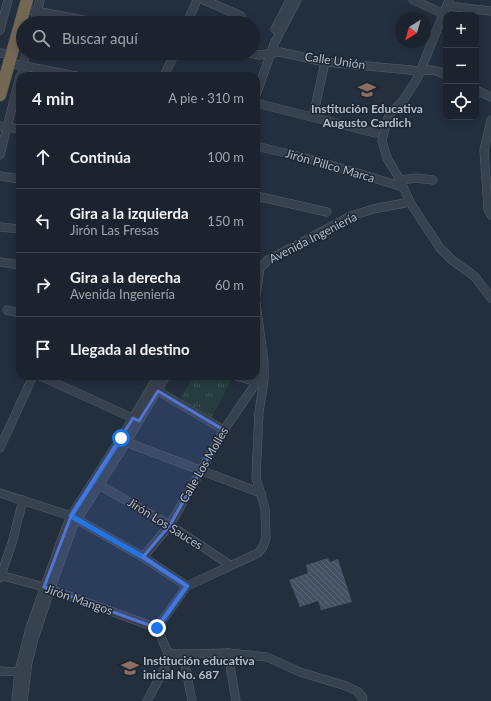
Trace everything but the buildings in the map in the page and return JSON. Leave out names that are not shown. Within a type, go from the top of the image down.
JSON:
[{"type":"highway","points":[[22,16],[26,4]]},
{"type":"highway","points":[[0,95],[7,57],[16,32]]},
{"type":"street","points":[[0,30],[8,0]]},
{"type":"street","points":[[36,16],[40,0]]},
{"type":"street","points":[[190,16],[197,0]]},
{"type":"street","points":[[204,0],[241,16]]},
{"type":"street","points":[[413,0],[447,7],[491,11]]},
{"type":"street","points":[[260,81],[271,39],[293,1]]},
{"type":"street","points":[[26,4],[37,12],[60,16]]},
{"type":"street","points":[[447,7],[421,70],[404,99],[389,115],[382,141],[387,158],[410,202],[440,248],[453,262],[476,278],[491,298]]},
{"type":"street","name":"Calle Unión","points":[[260,55],[280,52],[325,62],[421,70],[431,69],[443,73]]},
{"type":"street","points":[[259,72],[268,53]]},
{"type":"street","points":[[7,57],[23,65],[57,72]]},
{"type":"street","points":[[21,72],[24,60]]},
{"type":"street","points":[[166,72],[172,60]]},
{"type":"street","points":[[313,117],[325,62]]},
{"type":"street","points":[[0,155],[4,127],[16,89]]},
{"type":"street","points":[[479,91],[491,97]]},
{"type":"street","points":[[260,104],[375,133]]},
{"type":"street","points":[[491,120],[484,150],[488,209],[491,215]]},
{"type":"street","points":[[4,127],[16,128]]},
{"type":"street","name":"Jirón Pillco Marca","points":[[260,147],[401,184]]},
{"type":"street","points":[[0,176],[16,178]]},
{"type":"street","points":[[401,184],[416,178],[433,180]]},
{"type":"street","points":[[260,197],[326,212]]},
{"type":"street","name":"Avenida Ingeniería","points":[[260,268],[268,260],[350,216],[373,209],[410,202]]},
{"type":"street","points":[[0,226],[16,228]]},
{"type":"street","points":[[0,262],[16,264]]},
{"type":"street","points":[[7,310],[16,312]]},
{"type":"street","points":[[147,701],[165,668],[168,653],[157,628],[187,586],[258,553],[263,547],[266,538],[265,508],[256,478],[259,412],[264,372],[260,332]]},
{"type":"street","name":"Calle Los Molles","points":[[260,378],[264,372]]},
{"type":"street","points":[[0,448],[31,380]]},
{"type":"street","points":[[49,380],[136,419]]},
{"type":"street","points":[[74,518],[99,485],[127,441],[136,419],[156,380]]},
{"type":"street","points":[[16,701],[23,672],[30,628],[47,589],[64,533],[136,419],[158,391],[164,380]]},
{"type":"street","points":[[250,380],[257,382]]},
{"type":"street","name":"Calle Los Molles","points":[[143,557],[170,525],[224,430],[257,382]]},
{"type":"street","points":[[158,391],[224,430]]},
{"type":"street","points":[[127,441],[131,444],[261,494]]},
{"type":"street","name":"Jirón Los Sauces","points":[[99,485],[170,525],[230,565]]},
{"type":"street","points":[[0,493],[74,518],[143,557],[187,586]]},
{"type":"street","points":[[0,576],[12,543],[24,500]]},
{"type":"street","name":"Jirón Mangos","points":[[0,576],[47,589],[157,628]]},
{"type":"street","points":[[168,653],[228,653],[267,657],[300,672],[346,686],[357,691],[363,698],[362,701]]},
{"type":"street","points":[[228,653],[236,701]]},
{"type":"street","points":[[183,654],[192,701]]},
{"type":"street","points":[[0,671],[23,672]]},
{"type":"street","points":[[23,672],[23,701]]},
{"type":"highlighted area","points":[[158,391],[224,430],[170,525],[143,557],[187,586],[157,628],[44,587],[71,516],[133,418],[139,421]]},
{"type":"green space","points":[[191,380],[231,380],[212,417],[180,400]]},
{"type":"place","name":"Institución Educativa Augusto Cardich","points":[[367,90]]},
{"type":"place","name":"Institución educativa inicial No. 687","points":[[130,668]]},
{"type":"route","points":[[121,438],[71,516],[143,557],[187,586],[157,628]]}]
